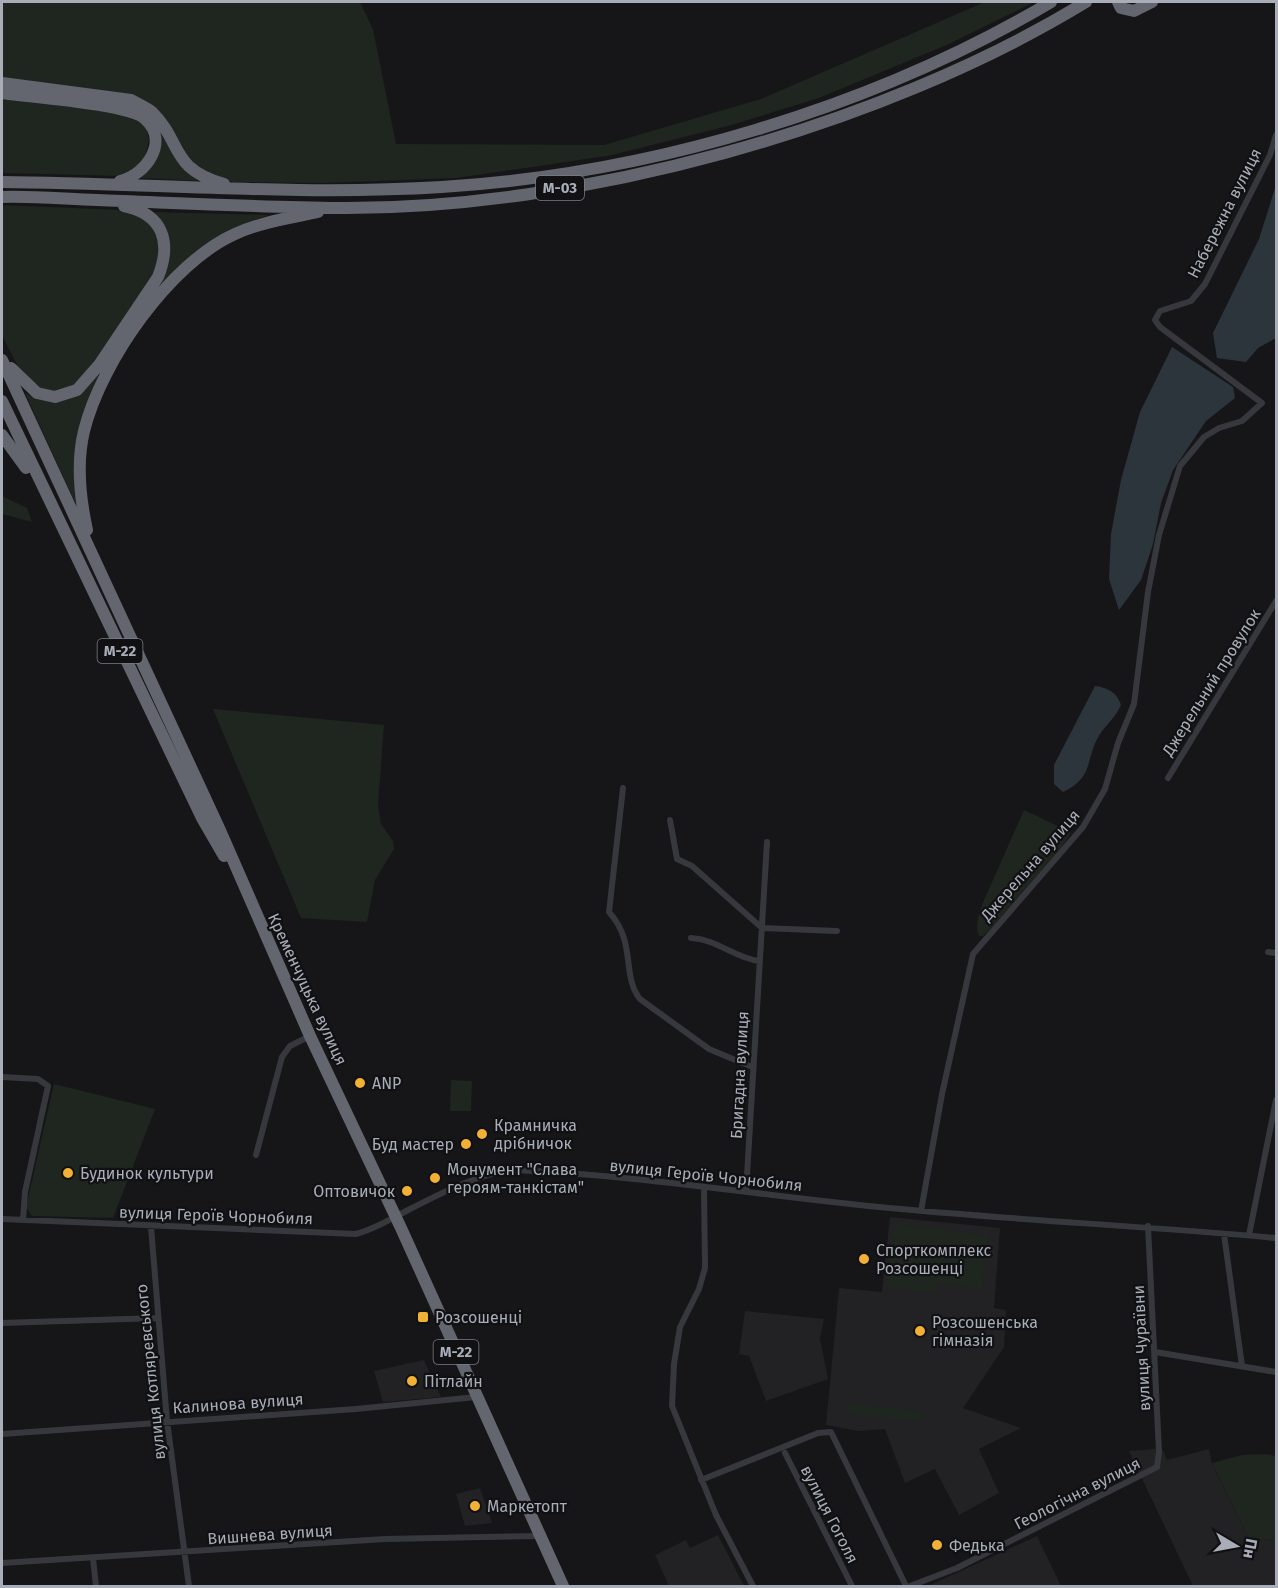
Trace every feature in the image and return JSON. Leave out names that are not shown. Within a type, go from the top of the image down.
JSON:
[{"type":"highway","name":"М-03","points":[[2,182],[109,183],[251,190],[339,191],[443,187],[535,176],[679,150],[749,132],[813,111],[959,52],[1051,2]]},
{"type":"highway","name":"М-03","points":[[2,197],[341,208],[485,199],[561,188],[656,170],[799,130],[924,83],[1021,37],[1086,2]]},
{"type":"highway","points":[[1118,2],[1121,8],[1134,11],[1152,2]]},
{"type":"highway","points":[[2,83],[131,100],[150,110],[160,122],[175,150],[193,171],[208,179],[251,190]]},
{"type":"highway","points":[[2,93],[123,109],[145,118],[153,130],[155,142],[149,162],[129,179],[109,183]]},
{"type":"highway","points":[[2,358],[37,393],[55,397],[77,390],[99,365],[158,277],[165,250],[164,238],[149,215],[139,209],[93,200]]},
{"type":"highway","points":[[92,552],[79,464],[84,432],[94,400],[106,374],[146,312],[178,272],[234,234],[268,222],[341,208]]},
{"type":"highway","name":"М-22","points":[[2,358],[248,896]]},
{"type":"highway","name":"М-22","points":[[2,401],[202,818],[248,896]]},
{"type":"highway","points":[[2,435],[51,506]]},
{"type":"highway","name":"Кременчуцька вулиця","points":[[248,896],[563,1587]]},
{"type":"street","name":"Набережна вулиця","points":[[1262,403],[1160,327],[1155,320],[1160,311],[1191,301],[1205,284],[1270,154],[1276,135]]},
{"type":"street","name":"Джерельна вулиця","points":[[921,1211],[942,1094],[973,954],[1083,826],[1105,789],[1118,743],[1134,704],[1148,592],[1159,535],[1180,466],[1204,437],[1219,428],[1242,421],[1262,403]]},
{"type":"street","name":"Джерельний провулок","points":[[1168,778],[1276,601]]},
{"type":"street","points":[[623,788],[609,912],[624,933],[634,991],[640,999],[709,1048],[752,1067]]},
{"type":"street","points":[[670,820],[677,859],[692,866],[762,928],[837,931]]},
{"type":"street","name":"Бригадна вулиця","points":[[746,1192],[767,842]]},
{"type":"street","points":[[691,938],[707,939],[738,957],[759,961]]},
{"type":"street","points":[[1268,952],[1276,953]]},
{"type":"street","points":[[256,1155],[282,1057],[290,1046],[310,1036]]},
{"type":"street","points":[[2,1077],[38,1078],[48,1086],[25,1192],[23,1220]]},
{"type":"street","points":[[1249,1235],[1276,1100]]},
{"type":"street","name":"вулиця Героїв Чорнобиля","points":[[2,1219],[356,1234],[375,1228],[484,1176],[505,1171],[704,1187],[1010,1219],[1148,1226],[1276,1238]]},
{"type":"street","points":[[704,1187],[705,1268],[699,1289],[680,1327],[671,1394],[675,1418],[701,1480],[753,1587]]},
{"type":"street","name":"вулиця Чураївни","points":[[1148,1226],[1159,1452],[1157,1467]]},
{"type":"street","name":"вулиця Котляревського","points":[[151,1227],[166,1421],[189,1587]]},
{"type":"street","points":[[1224,1234],[1242,1366]]},
{"type":"street","points":[[2,1323],[158,1318]]},
{"type":"street","points":[[1155,1352],[1276,1372]]},
{"type":"street","name":"Калинова вулиця","points":[[2,1434],[356,1409],[476,1397]]},
{"type":"street","points":[[701,1480],[818,1433],[829,1431],[836,1439],[908,1587]]},
{"type":"street","name":"вулиця Гоголя","points":[[785,1453],[852,1587]]},
{"type":"street","name":"Геологічна вулиця","points":[[908,1587],[957,1568],[1157,1467]]},
{"type":"street","name":"Вишнева вулиця","points":[[2,1563],[186,1554],[385,1539],[541,1536]]},
{"type":"street","points":[[93,1558],[96,1587]]},
{"type":"shaded area","points":[[2,2],[360,2],[373,29],[396,144],[604,145],[761,99],[985,2],[1034,2],[949,44],[819,98],[728,126],[612,155],[456,178],[324,183],[232,182],[200,168],[180,150],[171,131],[2,79]]},
{"type":"shaded area","points":[[2,98],[120,112],[131,117],[144,127],[149,139],[141,166],[122,176],[2,173]]},
{"type":"shaded area","points":[[159,132],[178,160],[203,181],[141,178],[156,158]]},
{"type":"shaded area","points":[[1276,185],[1276,338],[1258,348],[1246,362],[1217,358],[1213,333],[1259,239]]},
{"type":"shaded area","points":[[2,205],[121,210],[137,213],[153,227],[160,245],[157,270],[92,367],[76,386],[53,393],[43,390],[21,373],[2,335]]},
{"type":"shaded area","points":[[152,212],[269,215],[239,227],[212,243],[186,261],[160,284],[168,263],[170,246],[165,230]]},
{"type":"shaded area","points":[[1172,347],[1233,387],[1235,398],[1206,421],[1173,470],[1161,503],[1153,544],[1141,580],[1119,610],[1109,579],[1111,534],[1121,480],[1140,412]]},
{"type":"shaded area","points":[[97,376],[100,377],[96,386],[78,509],[25,393],[47,400],[65,400],[81,392]]},
{"type":"shaded area","points":[[2,496],[27,508],[32,522],[2,514]]},
{"type":"shaded area","points":[[1095,686],[1111,691],[1121,705],[1097,739],[1084,775],[1063,792],[1054,784],[1054,765]]},
{"type":"shaded area","points":[[213,709],[384,725],[378,804],[381,824],[393,841],[394,849],[375,880],[367,922],[301,918]]},
{"type":"shaded area","points":[[1024,810],[1071,832],[1064,844],[991,928],[983,936],[979,936],[977,923],[984,900]]},
{"type":"shaded area","points":[[451,1080],[472,1081],[471,1111],[450,1111]]},
{"type":"shaded area","points":[[54,1084],[155,1109],[113,1218],[32,1216],[26,1207]]},
{"type":"shaded area","name":"Розсошенська гімназія","points":[[890,1217],[1000,1228],[994,1308],[1006,1310],[1004,1347],[963,1408],[1021,1428],[979,1449],[999,1493],[959,1515],[935,1469],[905,1483],[885,1429],[858,1431],[826,1425],[839,1288],[882,1292]]},
{"type":"shaded area","points":[[894,1223],[988,1235],[982,1289],[937,1284],[935,1293],[886,1287]]},
{"type":"shaded area","points":[[745,1311],[824,1319],[820,1339],[828,1379],[766,1401],[749,1356],[739,1354]]},
{"type":"shaded area","points":[[424,1360],[441,1397],[383,1402],[374,1371]]},
{"type":"shaded area","points":[[847,1403],[922,1411],[921,1421],[845,1414]]},
{"type":"shaded area","points":[[1209,1449],[1212,1464],[1250,1541],[1276,1539],[1276,1586],[1193,1586],[1129,1451],[1163,1450],[1167,1460]]},
{"type":"shaded area","points":[[1242,1455],[1276,1456],[1276,1539],[1250,1541],[1212,1463]]},
{"type":"shaded area","points":[[480,1488],[492,1523],[465,1526],[456,1494]]},
{"type":"shaded area","points":[[718,1535],[744,1586],[669,1586],[655,1555],[686,1540],[690,1548]]},
{"type":"shaded area","points":[[1037,1536],[1061,1586],[928,1586]]},
{"type":"place","name":"ANP","points":[[360,1083]]},
{"type":"place","name":"Крамничка дрібничок","points":[[482,1134]]},
{"type":"place","name":"Буд мастер","points":[[466,1144]]},
{"type":"place","name":"Будинок культури","points":[[68,1173]]},
{"type":"place","name":"Монумент \"Слава героям-танкістам\"","points":[[435,1178]]},
{"type":"place","name":"Оптовичок","points":[[407,1191]]},
{"type":"place","name":"Спорткомплекс Розсошенці","points":[[864,1259]]},
{"type":"place","name":"Розсошенці","points":[[423,1317]]},
{"type":"place","name":"Розсошенська гімназія","points":[[920,1331]]},
{"type":"place","name":"Пітлайн","points":[[412,1381]]},
{"type":"place","name":"Маркетопт","points":[[475,1506]]},
{"type":"place","name":"Федька","points":[[937,1545]]}]
